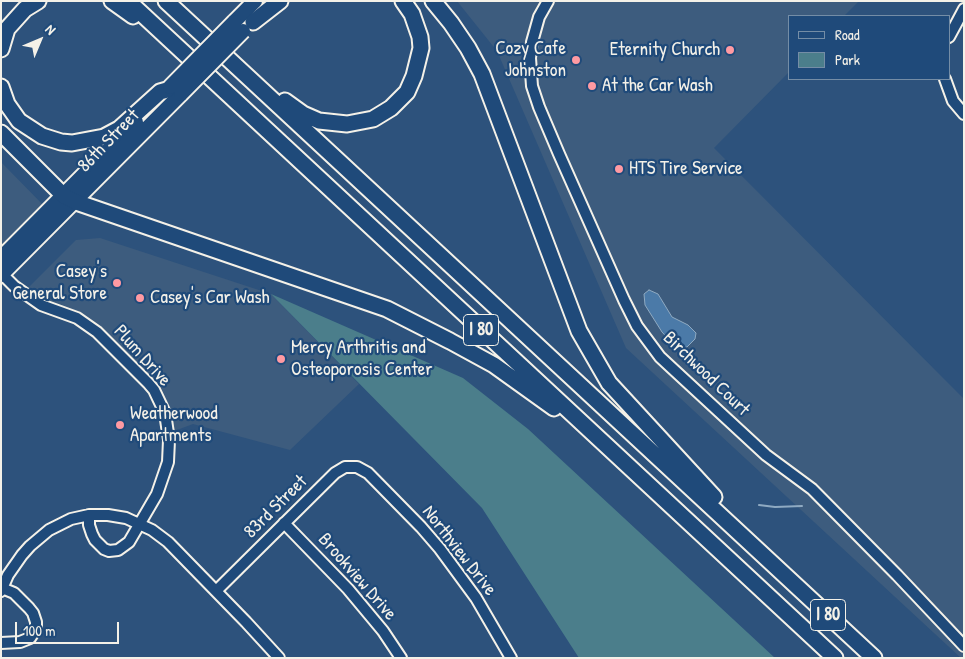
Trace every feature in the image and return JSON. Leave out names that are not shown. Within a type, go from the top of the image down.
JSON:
[{"type":"highway","points":[[1,49],[7,29],[25,9],[38,1]]},
{"type":"highway","points":[[112,1],[225,91]]},
{"type":"highway","name":"I 80","points":[[128,1],[835,658]]},
{"type":"highway","points":[[166,1],[210,43],[304,114],[319,120],[347,124],[361,123],[373,119],[391,108],[407,92],[419,62],[421,48],[420,37],[412,14],[404,1]]},
{"type":"highway","points":[[243,25],[280,1]]},
{"type":"highway","points":[[433,1],[457,31],[482,74],[579,332],[609,382],[782,572]]},
{"type":"highway","name":"I 80","points":[[210,43],[874,658]]},
{"type":"highway","points":[[1,87],[7,104],[19,121],[42,136],[61,142],[72,143],[104,137],[119,129],[160,92],[173,90]]},
{"type":"highway","points":[[1,133],[70,199],[387,309],[494,365],[602,442]]},
{"type":"main road","points":[[243,25],[255,1]]},
{"type":"main road","points":[[243,25],[274,1]]},
{"type":"main road","name":"86th Street","points":[[2,274],[173,90],[243,25]]},
{"type":"main road","name":"86th Street","points":[[1,258],[70,199]]},
{"type":"street","name":"Birchwood Court","points":[[548,1],[539,17],[532,42],[530,58],[532,86],[559,154],[637,326],[654,350],[674,370],[766,455],[812,489],[964,646]]},
{"type":"street","points":[[950,36],[964,9]]},
{"type":"street","points":[[945,80],[953,101],[964,114]]},
{"type":"street","name":"Plum Drive","points":[[2,274],[14,286],[41,305],[65,313],[87,324],[154,390],[163,406],[168,424],[169,453],[162,484],[129,542],[118,550],[109,551],[104,549],[95,540],[89,525],[89,515]]},
{"type":"street","name":"83rd Street","points":[[216,591],[339,470],[351,466],[368,473]]},
{"type":"street","name":"Northview Drive","points":[[368,473],[416,521],[440,549],[476,598],[511,658]]},
{"type":"street","points":[[1,643],[25,641],[33,634],[36,622],[33,613],[14,593],[2,589],[14,564],[39,537],[60,524],[71,519],[89,515],[108,515],[126,518],[139,523],[168,542],[279,658]]},
{"type":"street","name":"Brookview Drive","points":[[284,523],[348,589],[383,631],[401,658]]},
{"type":"shaded area","points":[[457,1],[542,1],[530,26],[525,46],[525,68],[528,89],[601,262],[608,254],[542,103],[536,83],[535,61],[537,40],[543,20],[554,1],[859,1],[845,15],[788,15],[788,73],[714,148],[964,399],[964,658],[961,658],[626,348],[497,51]]},
{"type":"shaded area","points":[[1,162],[49,211],[1,258]]},
{"type":"shaded area","points":[[100,238],[271,294],[359,384],[290,450],[193,424],[169,433],[163,406],[97,332],[23,293],[76,240]]},
{"type":"shaded area","points":[[649,290],[658,294],[672,317],[688,325],[696,333],[695,339],[687,347],[680,348],[674,345],[662,332],[645,305],[644,294]]},
{"type":"green space","points":[[271,294],[463,378],[528,429],[775,658],[579,658],[482,508]]},
{"type":"waterway","points":[[759,505],[775,507],[802,506]]},
{"type":"place","name":"Eternity Church","points":[[730,50]]},
{"type":"place","name":"Cozy Cafe Johnston","points":[[576,60]]},
{"type":"place","name":"At the Car Wash","points":[[592,86]]},
{"type":"place","name":"HTS Tire Service","points":[[619,169]]},
{"type":"place","name":"Casey's General Store","points":[[117,283]]},
{"type":"place","name":"Casey's Car Wash","points":[[140,298]]},
{"type":"place","name":"Mercy Arthritis and Osteoporosis Center","points":[[281,359]]},
{"type":"place","name":"Weatherwood Apartments","points":[[120,425]]}]
